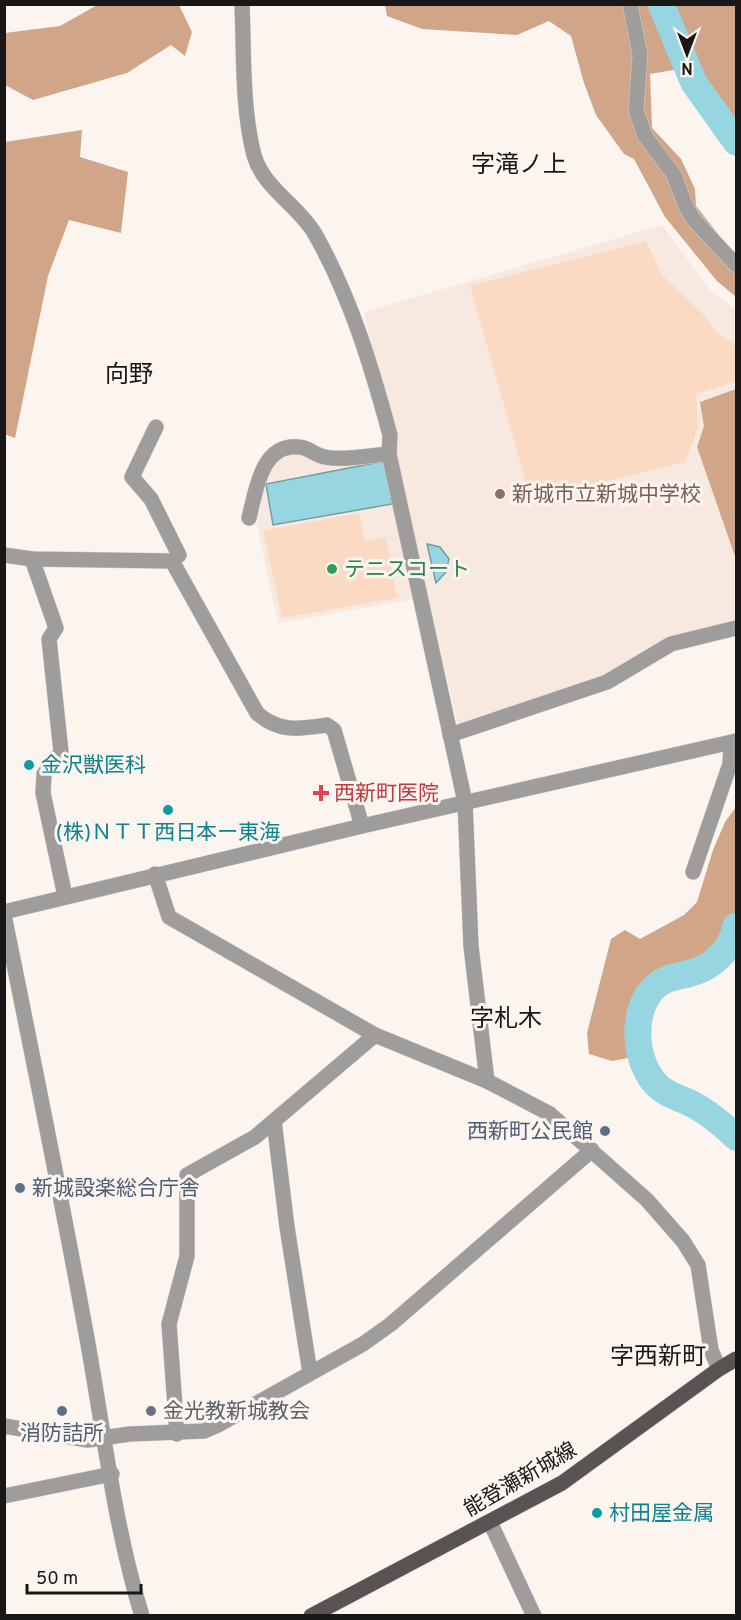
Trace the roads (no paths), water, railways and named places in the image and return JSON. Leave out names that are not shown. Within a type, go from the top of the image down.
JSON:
[{"type":"main road","name":"能登瀬新城線","points":[[311,1616],[562,1483],[736,1359]]},
{"type":"street","points":[[242,4],[248,114],[255,157],[265,176],[285,201],[306,220],[336,274],[357,321],[390,435],[389,454],[465,802],[471,946],[487,1081]]},
{"type":"street","points":[[630,4],[640,55],[636,110],[645,136],[674,175],[694,220],[736,265]]},
{"type":"street","points":[[4,555],[32,559],[172,561],[179,555],[151,499],[132,477],[156,427]]},
{"type":"street","points":[[249,518],[259,478],[266,464],[282,448],[300,447],[325,457],[389,454]]},
{"type":"street","points":[[32,559],[56,628],[50,639],[61,752],[45,774],[43,793],[65,896]]},
{"type":"street","points":[[172,561],[257,713],[270,724],[284,729],[327,725],[334,730],[362,826]]},
{"type":"street","points":[[450,735],[607,682],[671,644],[736,628]]},
{"type":"street","points":[[142,1616],[124,1550],[57,1175],[4,914],[155,874],[734,742],[730,764],[693,872]]},
{"type":"street","points":[[155,874],[169,917],[375,1035],[487,1081],[550,1114],[592,1150],[647,1200],[683,1241],[698,1265],[711,1350],[719,1369]]},
{"type":"street","points":[[177,1434],[169,1324],[187,1256],[188,1174],[255,1137],[375,1035]]},
{"type":"street","points":[[274,1121],[286,1227],[310,1373]]},
{"type":"street","points":[[4,1426],[59,1437],[88,1440],[130,1434],[177,1434],[204,1431],[218,1425],[363,1344],[392,1324],[592,1150]]},
{"type":"street","points":[[4,1496],[112,1474]]},
{"type":"street","points":[[490,1522],[534,1616]]},
{"type":"water","points":[[385,461],[392,504],[273,525],[266,484]]},
{"type":"water","points":[[427,544],[440,547],[449,559],[446,572],[436,583]]},
{"type":"waterway","points":[[661,4],[694,83],[736,142]]},
{"type":"waterway","points":[[736,926],[726,949],[714,962],[699,970],[665,980],[648,995],[642,1008],[638,1036],[644,1065],[660,1088],[704,1111],[736,1137]]},
{"type":"place","name":"新城市立新城中学校","points":[[500,494]]},
{"type":"place","name":"テニスコート","points":[[332,569]]},
{"type":"place","name":"金沢獣医科","points":[[29,765]]},
{"type":"place","name":"西新町医院","points":[[321,793]]},
{"type":"place","name":"(株)ＮＴＴ西日本ー東海","points":[[168,810]]},
{"type":"place","name":"西新町公民館","points":[[605,1131]]},
{"type":"place","name":"新城設楽総合庁舎","points":[[20,1188]]},
{"type":"place","name":"消防詰所","points":[[62,1411]]},
{"type":"place","name":"金光教新城教会","points":[[151,1411]]},
{"type":"place","name":"村田屋金属","points":[[597,1513]]},
{"type":"district","name":"字滝ノ上","points":[[519,164]]},
{"type":"district","name":"向野","points":[[129,374]]},
{"type":"district","name":"字札木","points":[[506,1018]]},
{"type":"district","name":"字西新町","points":[[658,1356]]}]
